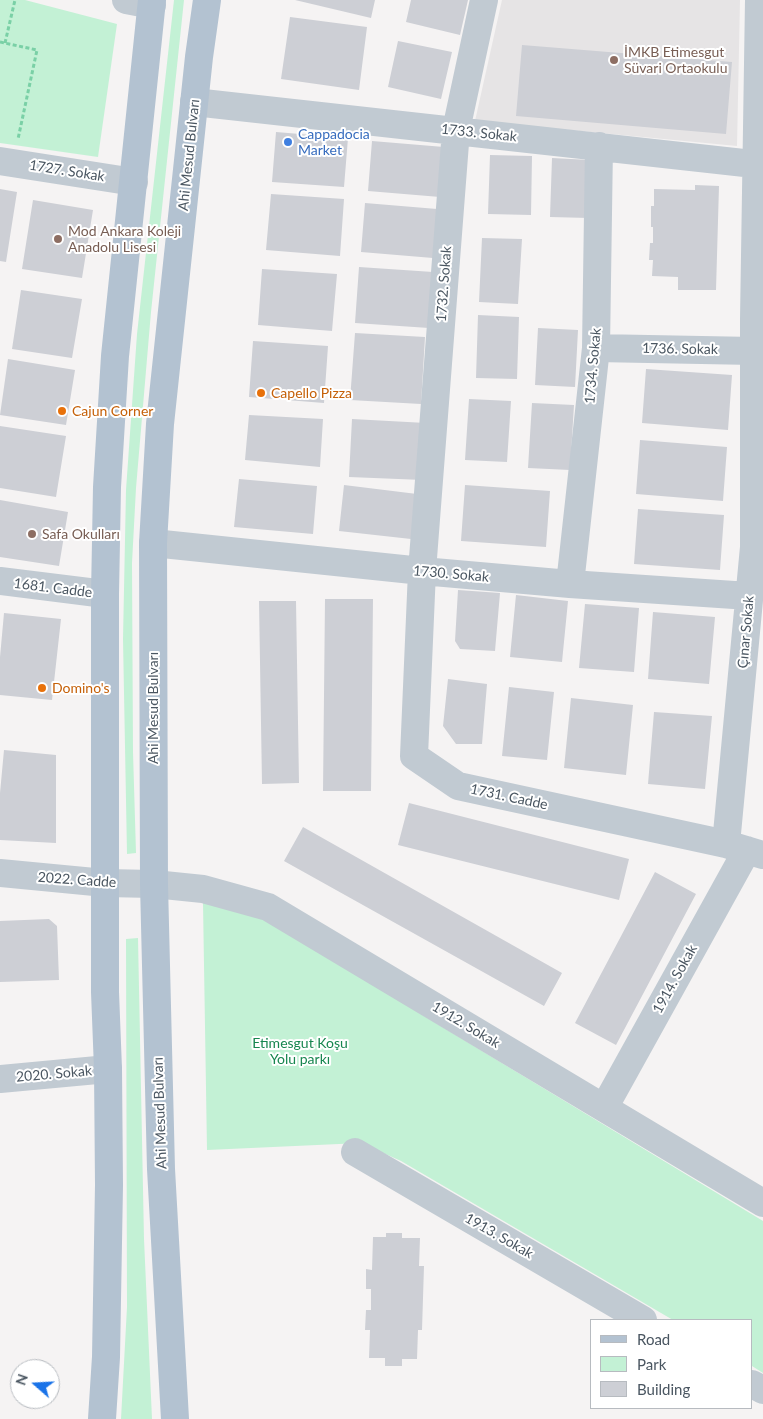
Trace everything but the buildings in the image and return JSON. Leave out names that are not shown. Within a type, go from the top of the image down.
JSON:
[{"type":"main road","name":"Ahi Mesud Bulvarı","points":[[174,1419],[161,1169],[154,884],[154,543],[160,424],[194,102],[207,0]]},
{"type":"main road","points":[[102,1419],[106,1348],[109,1186],[105,992],[105,594],[107,487],[115,356],[134,182],[143,2]]},
{"type":"street","name":"1732. Sokak","points":[[422,571],[456,130],[484,0]]},
{"type":"street","name":"Çınar Sokak","points":[[745,850],[749,596],[754,547],[758,352],[759,0]]},
{"type":"street","name":"1733. Sokak","points":[[194,102],[760,165]]},
{"type":"street","name":"1734. Sokak","points":[[570,584],[596,348],[599,146]]},
{"type":"street","name":"1727. Sokak","points":[[8,153],[134,182]]},
{"type":"street","name":"1736. Sokak","points":[[596,348],[758,352]]},
{"type":"street","name":"1730. Sokak","points":[[154,543],[422,571],[570,584],[749,596]]},
{"type":"street","name":"1731. Cadde","points":[[422,571],[414,756],[458,786],[745,850]]},
{"type":"street","name":"1681. Cadde","points":[[0,581],[105,594]]},
{"type":"street","name":"1914. Sokak","points":[[604,1108],[745,850]]},
{"type":"street","name":"2022. Cadde","points":[[0,873],[105,883],[154,884]]},
{"type":"street","name":"1912. Sokak","points":[[154,884],[203,888],[268,906],[763,1203]]},
{"type":"street","name":"2020. Sokak","points":[[0,1079],[108,1069]]},
{"type":"street","name":"1913. Sokak","points":[[355,1152],[641,1319]]},
{"type":"path","points":[[5,43],[15,0]]},
{"type":"path","points":[[0,42],[37,50],[8,153]]},
{"type":"shaded area","name":"İMKB Etimesgut Süvari Ortaokulu","points":[[502,0],[740,0],[737,146],[475,121]]},
{"type":"green space","points":[[0,0],[25,0],[117,24],[98,157],[0,143]]},
{"type":"green space","points":[[174,0],[184,0],[151,312],[136,488],[132,563],[133,752],[136,853],[127,854],[123,639],[126,490],[137,334]]},
{"type":"green space","name":"Etimesgut Koşu Yolu parkı","points":[[203,903],[244,907],[763,1221],[763,1373],[753,1367],[753,1319],[671,1319],[401,1161],[361,1143],[207,1150]]},
{"type":"green space","points":[[138,938],[144,1239],[152,1419],[121,1419],[127,1307],[126,939]]},
{"type":"place","name":"İMKB Etimesgut Süvari Ortaokulu","points":[[614,60]]},
{"type":"place","name":"Cappadocia Market","points":[[288,142]]},
{"type":"place","name":"Mod Ankara Koleji Anadolu Lisesi","points":[[58,239]]},
{"type":"place","name":"Capello Pizza","points":[[261,393]]},
{"type":"place","name":"Cajun Corner","points":[[62,411]]},
{"type":"place","name":"Safa Okulları","points":[[32,534]]},
{"type":"place","name":"Domino's","points":[[42,688]]}]
